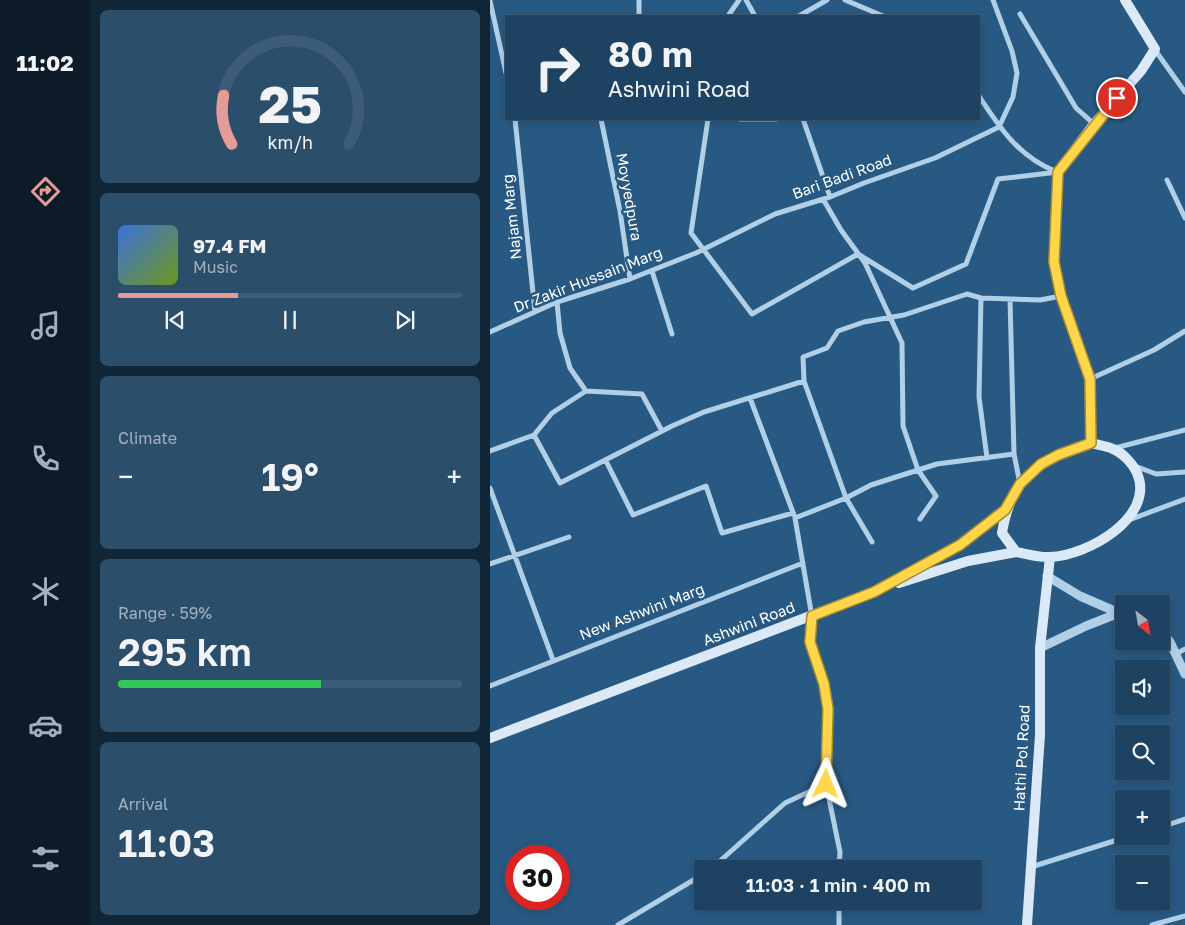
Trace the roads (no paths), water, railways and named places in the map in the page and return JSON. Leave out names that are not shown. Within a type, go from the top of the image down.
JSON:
[{"type":"main road","points":[[1091,443],[1090,379],[1061,296],[1054,262],[1058,172],[1094,124],[1141,70],[1155,49],[1125,0]]},
{"type":"main road","points":[[874,592],[968,561],[1016,552],[1050,557],[1100,542],[1128,520],[1139,500],[1140,481],[1134,465],[1113,449],[1091,443],[1058,455],[1041,464],[1020,484],[1005,510],[1002,533],[1016,552]]},
{"type":"main road","name":"Ashwini Road","points":[[490,738],[874,592],[960,545],[1005,510]]},
{"type":"main road","name":"Hathi Pol Road","points":[[1027,925],[1040,735],[1040,648],[1050,557]]},
{"type":"street","points":[[639,0],[639,15]]},
{"type":"street","points":[[729,15],[740,0]]},
{"type":"street","points":[[746,0],[754,15]]},
{"type":"street","points":[[801,15],[827,0]]},
{"type":"street","points":[[844,0],[882,15]]},
{"type":"street","points":[[993,0],[1012,50],[1017,73],[1014,97],[999,127]]},
{"type":"street","points":[[490,1],[505,68]]},
{"type":"street","points":[[1020,14],[1076,108],[1094,124]]},
{"type":"street","points":[[1155,49],[1185,92]]},
{"type":"street","points":[[980,98],[1010,141],[1039,165],[1058,172]]},
{"type":"street","name":"Najam Marg","points":[[514,120],[535,312]]},
{"type":"street","name":"Moyyedpura","points":[[601,120],[620,211],[630,279]]},
{"type":"street","points":[[708,120],[691,233],[752,314],[858,254]]},
{"type":"street","points":[[803,120],[830,197]]},
{"type":"street","name":"Bari Badi Road","points":[[696,253],[775,214],[830,197],[935,158],[999,127]]},
{"type":"street","points":[[858,254],[914,288],[966,264],[998,179],[1058,172]]},
{"type":"street","points":[[1167,180],[1185,218]]},
{"type":"street","points":[[823,199],[865,263],[882,301],[892,317],[902,344],[903,426],[918,470],[936,496],[920,519]]},
{"type":"street","name":"Dr Zakir Hussain Marg","points":[[490,332],[558,302],[630,279],[696,253]]},
{"type":"street","points":[[652,271],[672,334]]},
{"type":"street","points":[[872,542],[846,498],[804,381],[803,357],[828,348],[838,330],[864,322],[892,317],[967,294],[981,298],[1040,300],[1061,296]]},
{"type":"street","points":[[981,298],[979,398],[987,458]]},
{"type":"street","points":[[1010,299],[1014,454],[1020,484]]},
{"type":"street","points":[[558,302],[560,333],[570,368],[586,391]]},
{"type":"street","points":[[1090,379],[1154,350],[1185,331]]},
{"type":"street","points":[[534,435],[560,483],[704,412],[804,381]]},
{"type":"street","points":[[490,451],[534,435],[552,413],[586,391],[642,394],[662,432]]},
{"type":"street","points":[[750,398],[794,516],[812,616],[810,642],[824,684],[828,709],[826,784],[840,852],[840,860]]},
{"type":"street","points":[[1113,449],[1185,430]]},
{"type":"street","points":[[606,461],[633,515],[706,486],[722,533],[794,516],[846,498],[871,485],[937,464],[1014,454]]},
{"type":"street","points":[[1134,465],[1156,474],[1185,472]]},
{"type":"street","points":[[490,488],[553,660]]},
{"type":"street","points":[[1128,520],[1185,498]]},
{"type":"street","points":[[490,564],[569,537]]},
{"type":"street","name":"New Ashwini Marg","points":[[491,685],[803,563]]},
{"type":"street","points":[[1047,576],[1080,596],[1115,611]]},
{"type":"street","points":[[1040,648],[1086,626],[1115,616]]},
{"type":"street","points":[[1170,644],[1185,674]]},
{"type":"street","points":[[1176,654],[1185,649]]},
{"type":"street","points":[[490,677],[491,685]]},
{"type":"street","points":[[721,860],[785,803],[826,784]]},
{"type":"street","points":[[1170,824],[1185,819]]},
{"type":"street","points":[[1031,867],[1115,841]]},
{"type":"street","points":[[618,925],[694,880]]},
{"type":"street","points":[[839,910],[839,925]]},
{"type":"street","points":[[1152,925],[1185,916]]}]
